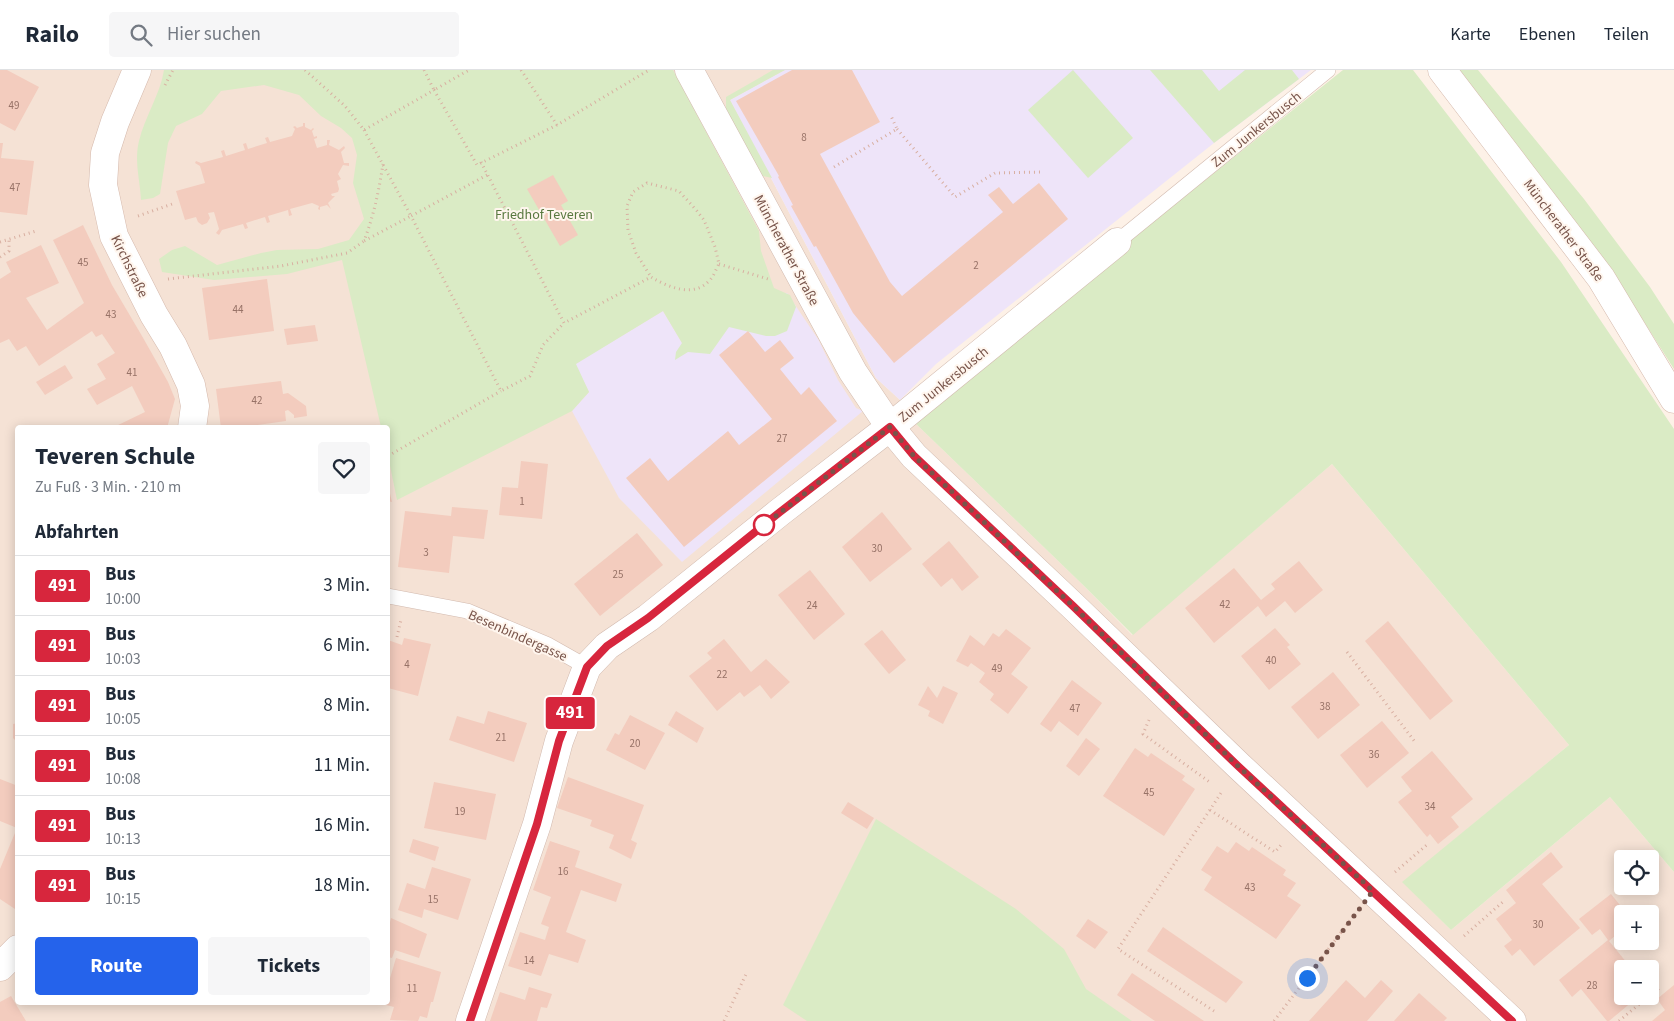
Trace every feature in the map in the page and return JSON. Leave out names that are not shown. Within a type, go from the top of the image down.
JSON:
[{"type":"street","name":"Kirchstraße","points":[[136,70],[115,122],[105,154],[103,185],[114,236],[154,314],[173,346],[191,385],[195,406],[192,425]]},
{"type":"street","name":"Müncherather Straße","points":[[689,70],[853,372],[890,427],[914,456],[1073,606],[1238,766],[1512,1021]]},
{"type":"street","name":"Müncherather Straße","points":[[1442,70],[1601,278],[1674,398]]},
{"type":"street","name":"Zum Junkersbusch","points":[[470,1021],[537,824],[559,741],[587,667],[607,646],[648,618],[890,427],[1117,242]]},
{"type":"street","points":[[0,966],[15,952]]},
{"type":"lane","name":"Zum Junkersbusch","points":[[1117,242],[1328,70]]},
{"type":"lane","name":"Besenbindergasse","points":[[390,596],[467,611],[548,645],[587,667]]},
{"type":"path","points":[[160,93],[173,70]]},
{"type":"path","points":[[305,70],[345,106],[364,130],[501,391]]},
{"type":"path","points":[[424,70],[477,164],[557,125],[649,70]]},
{"type":"path","points":[[364,130],[469,70]]},
{"type":"path","points":[[521,70],[557,125]]},
{"type":"path","points":[[891,116],[897,129],[955,197],[995,173],[1040,172]]},
{"type":"path","points":[[834,167],[897,129]]},
{"type":"path","points":[[481,162],[564,323]]},
{"type":"path","points":[[364,240],[372,222],[382,164]]},
{"type":"path","points":[[164,279],[281,266],[347,253],[364,240],[488,175]]},
{"type":"path","points":[[647,183],[679,191],[685,197],[704,220],[715,247],[719,264],[709,281],[697,289],[680,289],[664,284],[652,277],[636,253],[628,230],[627,206],[633,192],[647,183]]},
{"type":"path","points":[[139,225],[135,216],[175,203]]},
{"type":"path","points":[[0,242],[36,231]]},
{"type":"path","points":[[0,257],[9,251],[9,240]]},
{"type":"path","points":[[719,264],[768,279],[797,269]]},
{"type":"path","points":[[390,455],[530,376],[543,345],[564,323],[652,277]]},
{"type":"path","points":[[1347,652],[1415,742]]},
{"type":"path","points":[[1162,692],[1142,734],[1211,783]]},
{"type":"path","points":[[1214,1012],[1118,949],[1238,766]]},
{"type":"path","points":[[1210,810],[1275,852],[1300,823]]},
{"type":"path","points":[[1274,1021],[1373,891],[1429,843]]},
{"type":"path","points":[[1442,955],[1505,900]]},
{"type":"path","points":[[724,1021],[747,972]]},
{"type":"path","points":[[1618,1021],[1638,1005]]},
{"type":"shaded area","points":[[0,70],[785,70],[730,100],[876,378],[900,400],[915,423],[1082,584],[1132,635],[1332,464],[1569,745],[1403,882],[1451,930],[1610,797],[1655,850],[1614,850],[1614,895],[1659,895],[1659,854],[1674,872],[1674,1021],[0,1021]]},
{"type":"shaded area","points":[[785,70],[1311,70],[1214,143],[936,364],[900,400],[876,378],[730,100]]},
{"type":"shaded area","points":[[787,293],[818,339],[838,380],[856,408],[863,411],[682,562],[619,498],[572,411],[589,392],[575,364],[663,311],[682,343],[774,296]]},
{"type":"green space","name":"Friedhof Teveren","points":[[164,70],[673,70],[759,231],[761,251],[774,288],[790,295],[796,307],[787,331],[775,336],[766,336],[729,327],[710,354],[688,352],[675,360],[676,352],[682,343],[663,311],[576,364],[589,392],[572,411],[397,500],[390,466],[390,425],[381,425],[342,260],[287,274],[214,280],[162,272],[159,259],[172,250],[185,246],[217,265],[261,253],[277,250],[318,249],[349,240],[364,219],[353,183],[357,155],[352,138],[341,128],[321,116],[299,95],[264,85],[221,91],[202,114],[176,126],[168,143],[160,194],[153,198],[141,200],[137,163],[139,141]]},
{"type":"green space","points":[[773,70],[785,70],[730,100],[772,178],[763,176],[755,167],[726,121],[726,97]]},
{"type":"green space","points":[[1073,70],[1133,138],[1088,178],[1028,110]]},
{"type":"green space","points":[[1150,70],[1202,70],[1219,91],[1245,70],[1292,70],[1299,79],[1214,143]]},
{"type":"green space","points":[[1343,70],[1413,70],[1561,262],[1674,429],[1674,872],[1659,854],[1659,850],[1655,850],[1610,797],[1451,930],[1402,882],[1569,745],[1332,464],[1133,635],[915,423],[1100,264]]},
{"type":"green space","points":[[1453,70],[1478,70],[1584,199],[1650,287],[1674,324],[1674,369],[1639,314],[1586,238]]},
{"type":"green space","points":[[876,819],[1016,909],[1064,949],[1086,989],[1132,1021],[807,1021],[783,1005]]},
{"type":"building","points":[[0,70],[7,70],[39,87],[15,131],[0,123]]},
{"type":"building","points":[[792,70],[852,70],[880,122],[820,154],[890,282],[902,296],[1003,212],[988,195],[999,187],[1013,204],[1039,183],[1068,219],[894,363],[853,313],[816,246],[814,247],[791,206],[793,205],[779,176],[736,101]]},
{"type":"building","points":[[303,123],[305,123],[305,127],[311,130],[314,129],[312,131],[314,137],[317,136],[314,139],[317,148],[327,145],[327,140],[330,140],[329,145],[339,150],[344,146],[345,148],[341,152],[344,163],[349,163],[349,166],[343,165],[338,174],[341,179],[337,181],[338,192],[331,194],[335,196],[328,203],[331,209],[327,205],[320,207],[320,210],[318,209],[319,206],[312,203],[290,209],[292,215],[289,216],[288,210],[268,216],[270,222],[267,223],[265,217],[246,223],[248,228],[245,229],[243,224],[222,230],[219,235],[216,233],[219,229],[214,212],[208,213],[210,218],[207,223],[202,225],[196,217],[185,220],[176,191],[205,183],[200,166],[195,163],[196,161],[201,163],[223,157],[221,151],[224,150],[226,156],[245,150],[243,144],[246,143],[248,149],[267,143],[265,138],[268,137],[270,142],[292,136],[295,129],[293,127],[303,126]]},
{"type":"building","points":[[0,143],[3,143],[1,158],[34,161],[27,215],[0,212]]},
{"type":"building","points":[[553,175],[568,201],[561,205],[578,235],[560,246],[527,189]]},
{"type":"building","points":[[83,225],[112,285],[168,382],[175,399],[168,425],[118,425],[145,412],[132,386],[97,405],[87,389],[106,379],[97,364],[115,353],[102,334],[96,337],[92,331],[39,366],[26,346],[17,351],[9,339],[0,343],[0,279],[11,272],[6,262],[41,245],[59,283],[26,298],[47,330],[84,303],[53,240]]},
{"type":"building","points":[[267,279],[274,331],[209,340],[202,288]]},
{"type":"building","points":[[315,325],[318,341],[287,345],[284,329]]},
{"type":"building","points":[[748,331],[765,352],[780,340],[794,358],[780,369],[801,395],[809,387],[837,421],[684,547],[626,478],[650,458],[668,481],[728,431],[739,445],[772,419],[719,355]]},
{"type":"building","points":[[65,365],[73,378],[45,395],[36,382]]},
{"type":"building","points":[[281,381],[283,394],[288,393],[306,406],[307,416],[294,418],[294,415],[288,410],[285,411],[286,421],[257,425],[221,425],[216,389]]},
{"type":"building","points":[[521,461],[548,464],[542,519],[499,515],[502,487],[518,488]]},
{"type":"building","points":[[452,507],[488,510],[484,539],[453,536],[449,573],[398,567],[405,511],[451,516]]},
{"type":"building","points":[[882,512],[912,549],[870,582],[842,547]]},
{"type":"building","points":[[637,533],[663,565],[600,616],[574,584]]},
{"type":"building","points":[[949,541],[979,577],[962,591],[952,578],[941,587],[922,564]]},
{"type":"building","points":[[1299,561],[1323,590],[1295,613],[1285,601],[1266,617],[1258,606],[1214,643],[1185,608],[1234,568],[1261,600],[1275,589],[1271,584]]},
{"type":"building","points":[[810,570],[845,614],[814,640],[778,595]]},
{"type":"building","points":[[1388,621],[1453,701],[1430,720],[1365,641]]},
{"type":"building","points":[[1275,628],[1290,645],[1287,647],[1301,664],[1269,690],[1241,656]]},
{"type":"building","points":[[1006,629],[1031,648],[1011,674],[1028,687],[1008,714],[990,700],[994,694],[979,682],[985,673],[971,663],[968,667],[956,661],[970,635],[984,646],[993,633],[999,637]]},
{"type":"building","points":[[882,630],[906,660],[889,674],[864,644]]},
{"type":"building","points":[[404,638],[431,644],[418,696],[390,689],[390,641],[402,645]]},
{"type":"building","points":[[724,639],[751,672],[766,659],[790,682],[771,699],[760,685],[744,697],[740,692],[717,711],[689,676],[712,658],[707,653]]},
{"type":"building","points":[[1333,672],[1360,705],[1318,739],[1291,707]]},
{"type":"building","points":[[1072,680],[1102,703],[1078,736],[1059,721],[1051,732],[1040,724]]},
{"type":"building","points":[[928,686],[937,698],[943,686],[958,693],[943,724],[928,716],[930,711],[918,705]]},
{"type":"building","points":[[488,711],[527,723],[514,762],[449,740],[457,716],[484,724]]},
{"type":"building","points":[[676,711],[704,728],[697,743],[668,725]]},
{"type":"building","points":[[630,715],[665,733],[645,770],[606,750],[615,733],[619,735]]},
{"type":"building","points":[[1382,721],[1409,753],[1367,788],[1340,755]]},
{"type":"building","points":[[13,724],[15,724],[15,740],[13,738]]},
{"type":"building","points":[[1086,738],[1100,749],[1079,776],[1066,766]]},
{"type":"building","points":[[1135,748],[1148,757],[1151,753],[1185,776],[1182,780],[1195,789],[1164,836],[1103,796]]},
{"type":"building","points":[[1432,751],[1473,799],[1451,817],[1459,827],[1438,844],[1430,834],[1427,837],[1398,802],[1412,791],[1401,777]]},
{"type":"building","points":[[568,777],[644,805],[631,840],[637,843],[631,859],[609,848],[614,835],[590,826],[592,820],[557,808]]},
{"type":"building","points":[[0,779],[15,785],[15,827],[0,821]]},
{"type":"building","points":[[434,782],[496,794],[486,840],[424,828]]},
{"type":"building","points":[[848,802],[874,818],[867,829],[841,813]]},
{"type":"building","points":[[15,833],[15,909],[0,899],[0,869]]},
{"type":"building","points":[[413,839],[439,847],[435,861],[409,852]]},
{"type":"building","points":[[550,841],[580,851],[575,867],[622,884],[616,902],[581,890],[566,932],[586,940],[578,963],[549,954],[541,976],[508,966],[520,932],[545,940],[549,927],[541,924],[551,897],[533,890]]},
{"type":"building","points":[[1236,842],[1249,851],[1252,847],[1286,870],[1283,875],[1296,883],[1287,896],[1301,905],[1276,939],[1204,890],[1212,877],[1201,870],[1217,846],[1228,853]]},
{"type":"building","points":[[1551,852],[1563,867],[1542,884],[1580,928],[1534,966],[1520,949],[1512,956],[1504,946],[1512,940],[1496,919],[1516,903],[1506,890]]},
{"type":"building","points":[[432,867],[471,879],[458,920],[424,909],[422,918],[398,910],[407,883],[425,889]]},
{"type":"building","points":[[1611,894],[1620,905],[1614,905],[1614,937],[1609,941],[1614,950],[1616,950],[1625,960],[1614,960],[1614,1005],[1628,1005],[1609,1021],[1607,1021],[1581,989],[1572,997],[1559,980],[1608,940],[1600,929],[1592,935],[1579,919]]},
{"type":"building","points":[[391,918],[427,934],[419,958],[395,950],[392,958],[390,958]]},
{"type":"building","points":[[1088,919],[1108,932],[1095,949],[1076,936]]},
{"type":"building","points":[[1163,927],[1243,982],[1226,1003],[1147,951]]},
{"type":"building","points":[[396,958],[441,972],[427,1018],[420,1016],[418,1021],[390,1020],[394,1007],[386,1005],[390,1005],[390,978]]},
{"type":"building","points":[[1132,973],[1204,1021],[1155,1021],[1117,995]]},
{"type":"building","points":[[1346,980],[1365,998],[1381,980],[1393,991],[1367,1021],[1309,1021]]},
{"type":"building","points":[[1674,985],[1674,1021],[1652,1021],[1665,1010],[1659,1002],[1659,997]]},
{"type":"building","points":[[529,987],[552,994],[547,1008],[541,1007],[537,1021],[490,1021],[500,992],[525,1000]]},
{"type":"building","points":[[1419,993],[1447,1018],[1444,1021],[1394,1021]]},
{"type":"building","points":[[11,996],[26,1021],[0,1021],[0,1002]]},
{"type":"bus line","name":"491","points":[[470,1021],[537,824],[559,741],[587,667],[607,646],[648,618],[890,427],[914,456],[1073,606],[1238,766],[1512,1021]]},
{"type":"route","points":[[764,525],[890,427],[914,456],[1073,606],[1238,766],[1373,891],[1307,978]]}]
